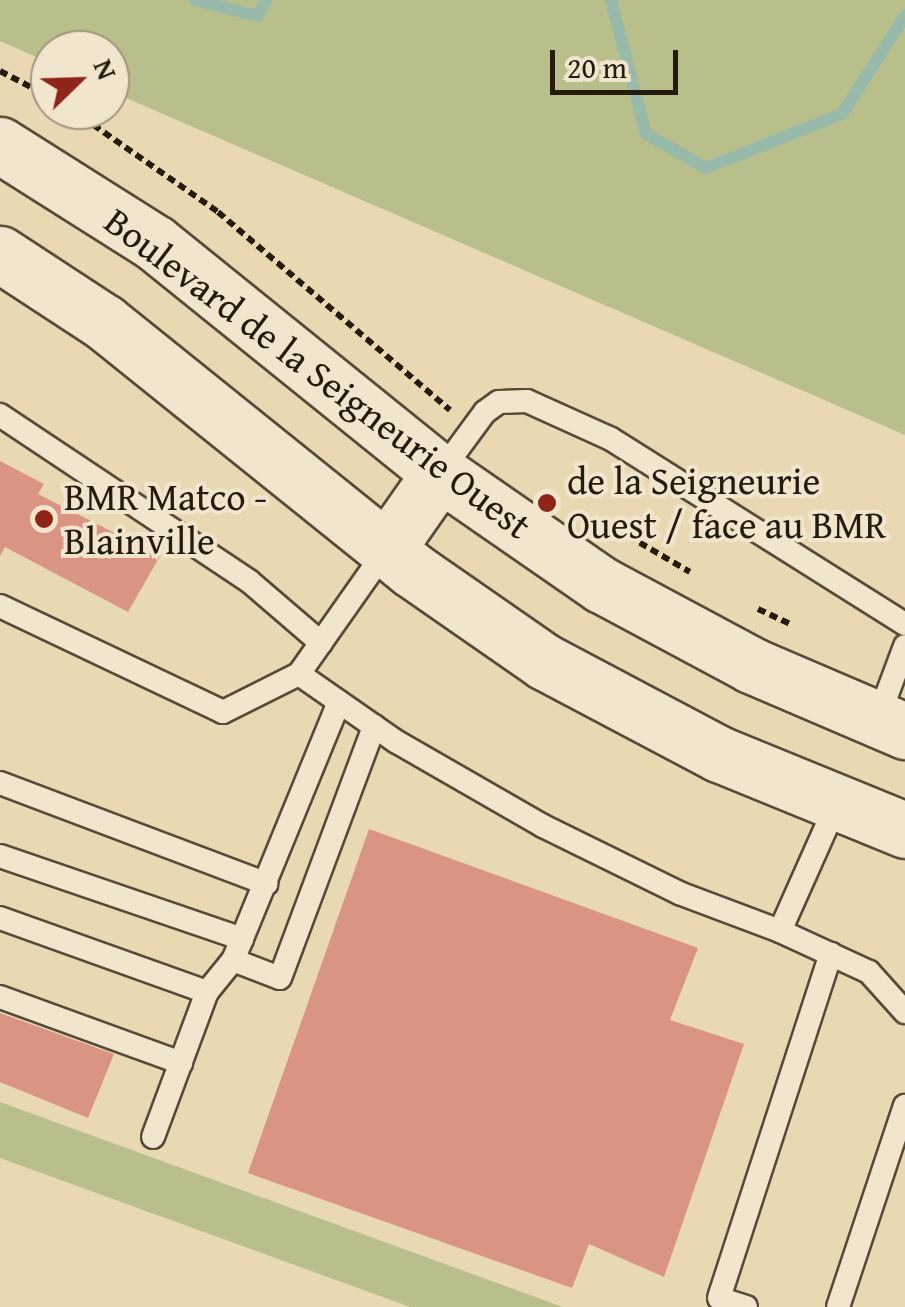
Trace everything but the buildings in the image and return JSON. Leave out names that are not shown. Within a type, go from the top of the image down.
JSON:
[{"type":"main road","name":"Boulevard de la Seigneurie Ouest","points":[[0,146],[154,243],[440,473],[673,626],[891,726]]},
{"type":"main road","points":[[0,254],[167,370],[386,550],[586,686],[836,805],[905,830]]},
{"type":"main road","points":[[386,550],[440,473]]},
{"type":"lane","points":[[440,473],[486,412],[498,402],[526,400],[611,439],[905,624]]},
{"type":"lane","points":[[0,415],[249,581],[321,643]]},
{"type":"lane","points":[[0,606],[224,712],[299,674],[386,550]]},
{"type":"lane","points":[[891,726],[905,646]]},
{"type":"lane","points":[[299,674],[374,726],[597,855],[868,972],[905,1012]]},
{"type":"lane","points":[[153,1137],[207,992],[238,950],[339,702]]},
{"type":"lane","points":[[0,856],[238,950],[280,978],[374,726]]},
{"type":"lane","points":[[0,783],[267,884]]},
{"type":"lane","points":[[780,932],[836,805]]},
{"type":"lane","points":[[0,918],[207,992]]},
{"type":"lane","points":[[746,1307],[719,1298],[832,954]]},
{"type":"lane","points":[[0,997],[181,1063]]},
{"type":"lane","points":[[838,1307],[905,1106]]},
{"type":"path","points":[[0,71],[30,87]]},
{"type":"path","name":"Boulevard de la Seigneurie Ouest","points":[[101,130],[218,212],[441,402]]},
{"type":"path","name":"Boulevard de la Seigneurie Ouest","points":[[596,517],[697,576]]},
{"type":"path","points":[[750,604],[804,630]]},
{"type":"green space","points":[[0,0],[905,0],[905,435],[130,100],[130,30],[30,30],[30,54],[0,41]]},
{"type":"green space","points":[[0,1102],[563,1307],[410,1307],[0,1158]]},
{"type":"waterway","points":[[195,0],[258,16],[266,0]]},
{"type":"waterway","points":[[611,0],[646,134],[706,168],[842,114],[905,16]]},
{"type":"place","name":"de la Seigneurie Ouest / face au BMR","points":[[547,503]]},
{"type":"place","name":"BMR Matco - Blainville","points":[[44,519]]}]
